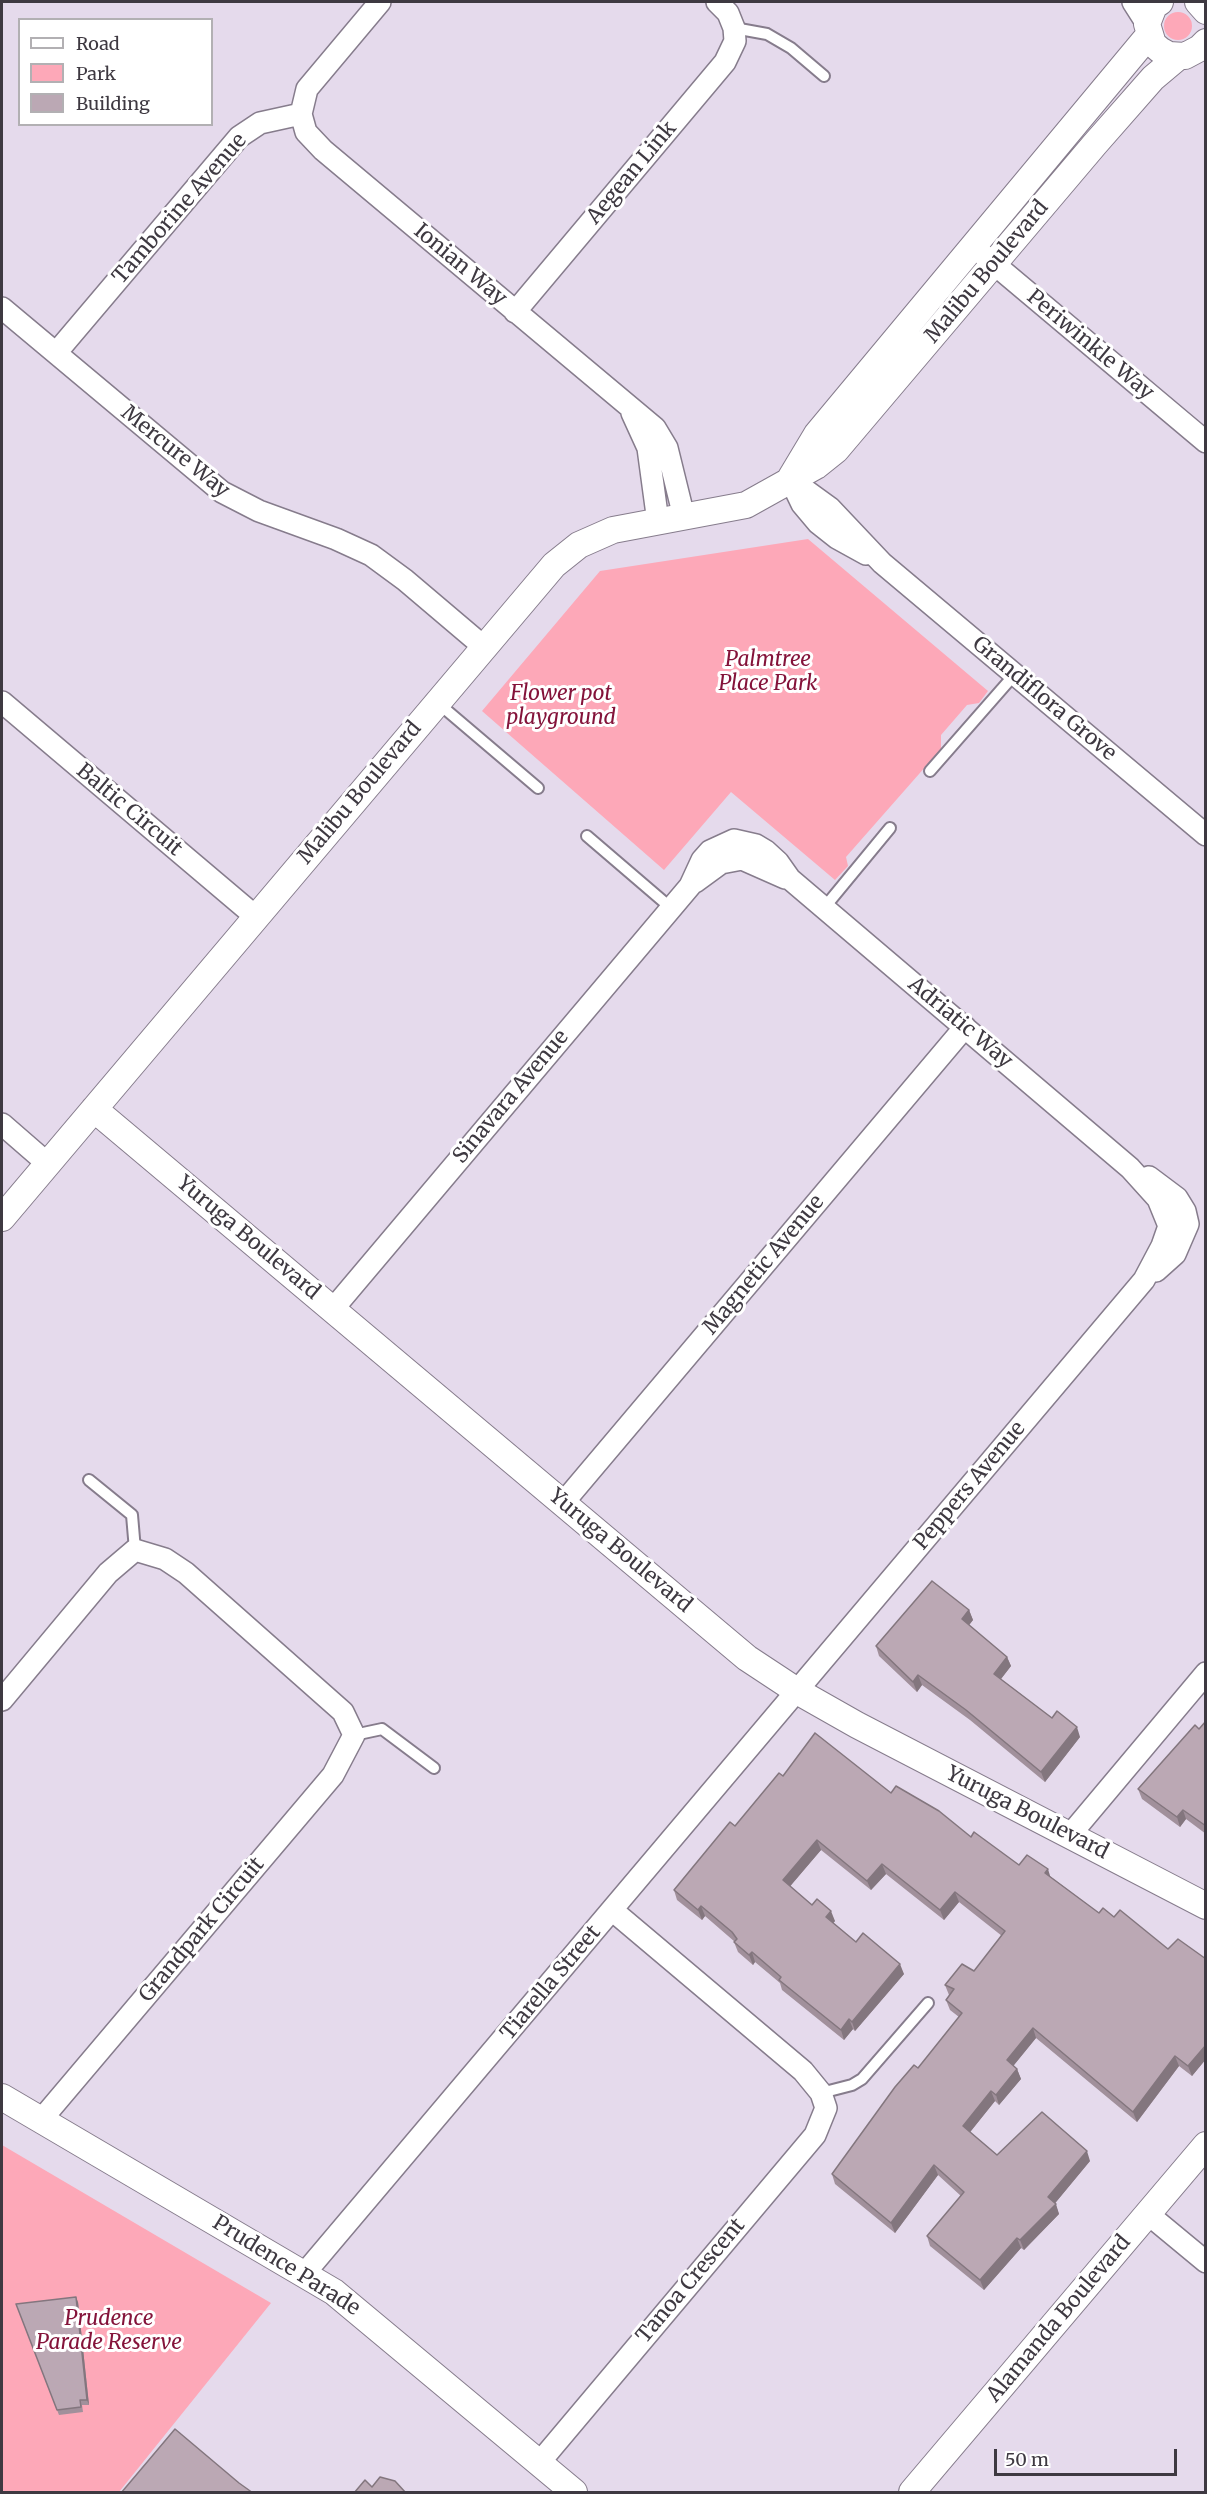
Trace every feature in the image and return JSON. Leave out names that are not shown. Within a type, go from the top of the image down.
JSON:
[{"type":"street","points":[[301,114],[307,89],[380,2]]},
{"type":"street","points":[[717,2],[728,13],[734,28]]},
{"type":"street","points":[[1133,2],[1160,50],[1194,55]]},
{"type":"street","name":"Malibu Boulevard","points":[[790,479],[817,434],[974,247],[1148,29],[1154,6],[1160,2]]},
{"type":"street","points":[[1198,2],[1206,11]]},
{"type":"street","name":"Aegean Link","points":[[515,312],[725,62],[735,41],[734,28]]},
{"type":"street","name":"Malibu Boulevard","points":[[2,1218],[436,702],[564,555],[579,545],[613,530],[746,505],[816,466],[836,450],[1146,86],[1194,55]]},
{"type":"street","name":"Ionian Way","points":[[301,114],[306,132],[313,141],[661,435],[684,517]]},
{"type":"street","name":"Tamborine Avenue","points":[[56,353],[239,137],[260,123],[301,114]]},
{"type":"street","name":"Periwinkle Way","points":[[974,247],[1206,442]]},
{"type":"street","name":"Mercure Way","points":[[2,308],[216,488],[259,511],[336,539],[371,555],[405,580],[484,647]]},
{"type":"street","name":"Ionian Way","points":[[630,409],[648,448],[658,522]]},
{"type":"street","name":"Grandiflora Grove","points":[[790,479],[802,504],[818,523],[837,538],[882,563],[1206,836]]},
{"type":"street","name":"Baltic Circuit","points":[[2,702],[256,917]]},
{"type":"street","name":"Adriatic Way","points":[[738,850],[756,845],[766,851],[778,862],[790,879],[1130,1168],[1178,1225]]},
{"type":"street","name":"Sinavara Avenue","points":[[333,1309],[690,886],[702,860],[710,851],[738,850]]},
{"type":"street","name":"Magnetic Avenue","points":[[563,1503],[964,1027]]},
{"type":"street","name":"Yuruga Boulevard","points":[[94,1109],[741,1654],[797,1692],[1206,1906]]},
{"type":"street","points":[[2,1124],[48,1164]]},
{"type":"street","name":"Peppers Avenue","points":[[797,1692],[1144,1280],[1162,1246],[1178,1225]]},
{"type":"street","points":[[2,1700],[108,1573],[135,1550],[165,1559],[186,1573],[343,1712],[354,1735]]},
{"type":"street","points":[[1070,1835],[1206,1673]]},
{"type":"street","name":"Tiarella Street","points":[[304,2274],[797,1692]]},
{"type":"street","name":"Grandpark Circuit","points":[[41,2120],[333,1775],[354,1735]]},
{"type":"street","points":[[612,1910],[803,2072],[821,2093]]},
{"type":"street","name":"Tanoa Crescent","points":[[539,2463],[814,2135],[826,2108],[821,2093]]},
{"type":"street","name":"Prudence Parade","points":[[2,2097],[304,2274],[349,2303],[574,2493]]},
{"type":"street","name":"Alamanda Boulevard","points":[[912,2493],[1206,2145]]},
{"type":"street","points":[[1148,2214],[1206,2262]]},
{"type":"lane","points":[[734,28],[767,34],[791,48],[824,76]]},
{"type":"lane","points":[[930,771],[1015,674]]},
{"type":"lane","points":[[436,702],[538,788]]},
{"type":"lane","points":[[824,908],[890,828]]},
{"type":"lane","points":[[587,836],[671,908]]},
{"type":"lane","points":[[89,1480],[132,1515],[135,1550]]},
{"type":"lane","points":[[354,1735],[382,1729],[434,1768]]},
{"type":"lane","points":[[821,2093],[852,2085],[862,2079],[928,2003]]},
{"type":"green space","points":[[1178,12],[1188,16],[1192,26],[1188,36],[1178,40],[1168,36],[1164,26],[1168,16]]},
{"type":"green space","name":"Palmtree Place Park","points":[[808,539],[988,691],[979,703],[967,705],[941,735],[941,749],[846,857],[848,866],[835,880],[731,792],[664,870],[482,711],[600,571]]},
{"type":"green space","name":"Prudence Parade Reserve","points":[[2,2145],[271,2303],[119,2492],[2,2492]]},
{"type":"building","points":[[932,1581],[969,1610],[962,1619],[1007,1657],[994,1674],[1052,1718],[1057,1711],[1077,1727],[1041,1772],[966,1710],[918,1675],[913,1682],[876,1646]]},
{"type":"building","points":[[1206,1721],[1206,1826],[1183,1810],[1177,1817],[1138,1789],[1195,1725],[1199,1729]]},
{"type":"building","points":[[815,1733],[891,1793],[896,1786],[939,1811],[971,1837],[974,1832],[1019,1865],[1027,1855],[1048,1869],[1045,1873],[1099,1913],[1103,1908],[1114,1917],[1120,1910],[1168,1949],[1178,1939],[1206,1959],[1206,2045],[1188,2066],[1175,2056],[1133,2112],[1033,2028],[1007,2060],[1017,2069],[996,2095],[991,2091],[963,2126],[997,2155],[1042,2112],[1087,2151],[1048,2197],[1056,2204],[1020,2240],[1017,2238],[980,2280],[927,2236],[964,2192],[934,2165],[891,2223],[832,2174],[895,2087],[914,2065],[918,2068],[962,2013],[946,2000],[954,1989],[945,1985],[962,1964],[974,1971],[1005,1931],[955,1892],[940,1910],[882,1864],[867,1881],[817,1840],[783,1880],[812,1905],[817,1899],[831,1911],[826,1917],[856,1942],[863,1933],[900,1964],[852,2022],[849,2019],[841,2030],[779,1980],[781,1977],[752,1952],[749,1955],[734,1942],[737,1939],[732,1932],[701,1906],[698,1910],[674,1890],[730,1822],[735,1826],[779,1773],[783,1776]]},
{"type":"building","points":[[76,2297],[87,2400],[80,2400],[81,2407],[57,2410],[16,2304]]},
{"type":"building","points":[[175,2429],[239,2483],[253,2493],[121,2493]]},
{"type":"building","points":[[380,2477],[395,2481],[406,2493],[354,2493],[365,2480],[372,2487]]},
{"type":"park label","name":"Flower pot playground","points":[[561,706]]}]
